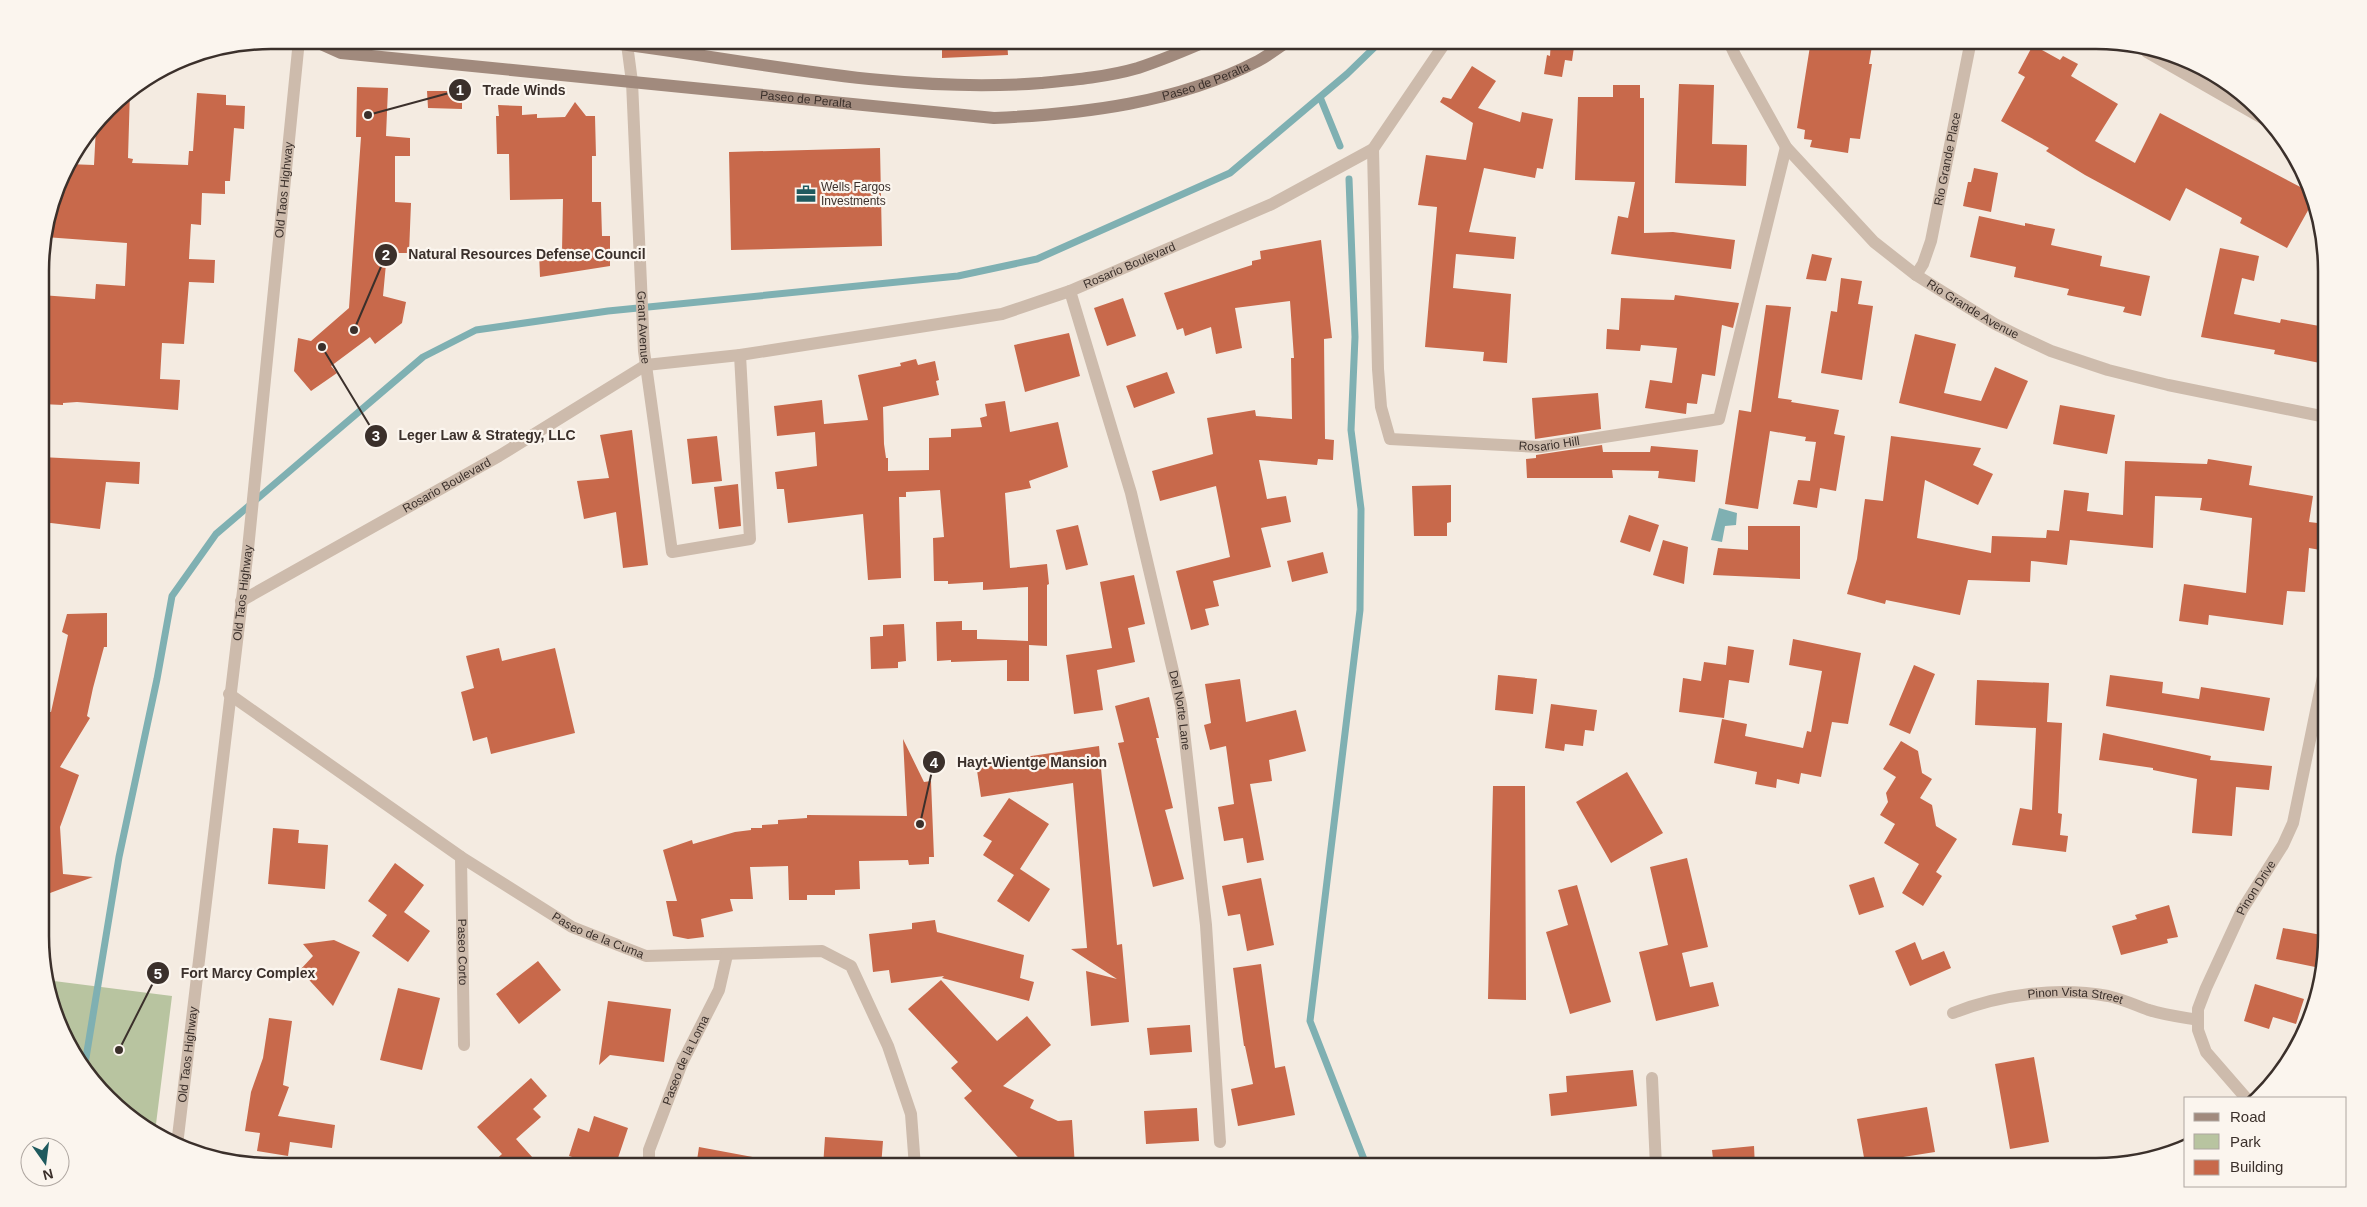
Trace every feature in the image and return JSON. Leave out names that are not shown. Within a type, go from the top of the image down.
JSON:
[{"type":"main road","name":"Paseo de Peralta","points":[[332,49],[341,53],[936,114],[994,118],[1041,116],[1104,108],[1157,98],[1192,87],[1258,61],[1276,49]]},
{"type":"main road","points":[[675,49],[865,77],[991,87],[1076,80],[1137,68],[1185,49]]},
{"type":"street","name":"Old Taos Highway","points":[[178,1137],[229,694],[248,549],[299,49]]},
{"type":"street","name":"Grant Avenue","points":[[628,49],[632,82],[644,351],[672,552],[750,539],[740,355]]},
{"type":"street","name":"Rosario Boulevard","points":[[241,601],[499,456],[646,365],[740,355],[1002,314],[1070,291],[1272,204],[1373,149],[1441,49]]},
{"type":"street","name":"Rio Grande Avenue","points":[[1732,49],[1786,148],[1874,242],[1916,275],[1995,324],[2079,361],[2138,378],[2318,415]]},
{"type":"street","name":"Rio Grande Place","points":[[1916,275],[1923,264],[1931,241],[1969,49]]},
{"type":"street","points":[[2154,56],[2248,109]]},
{"type":"street","name":"Rosario Hill","points":[[1373,149],[1378,369],[1381,406],[1390,439],[1540,447],[1719,419],[1786,148]]},
{"type":"street","name":"Del Norte Lane","points":[[1070,291],[1131,492],[1181,705],[1206,924],[1220,1142]]},
{"type":"street","name":"Paseo de la Cuma","points":[[229,694],[460,858],[572,927],[646,956],[822,951],[851,966],[888,1046],[911,1114],[914,1158]]},
{"type":"street","name":"Pinon Drive","points":[[2245,1097],[2206,1052],[2201,1041],[2198,1020],[2201,999],[2242,910],[2283,845],[2293,822],[2318,701]]},
{"type":"street","name":"Paseo Corto","points":[[460,858],[464,1045]]},
{"type":"street","name":"Paseo de la Loma","points":[[649,1158],[649,1150],[682,1063],[719,990],[727,955]]},
{"type":"street","name":"Pinon Vista Street","points":[[1953,1013],[1975,1005],[2020,996],[2065,992],[2108,996],[2164,1014],[2198,1020]]},
{"type":"street","points":[[1652,1078],[1656,1158]]},
{"type":"green space","points":[[53,981],[172,996],[156,1126],[124,1103],[104,1083],[86,1060],[66,1021]]},
{"type":"water","points":[[1719,508],[1737,513],[1736,525],[1725,526],[1722,542],[1711,540]]},
{"type":"building","points":[[942,49],[1008,49],[1008,55],[942,58]]},
{"type":"building","points":[[1550,49],[1574,49],[1572,61],[1565,60],[1562,77],[1544,74],[1547,55],[1550,56]]},
{"type":"building","points":[[1810,49],[1872,49],[1869,64],[1872,64],[1860,139],[1850,138],[1848,153],[1810,147],[1812,140],[1804,139],[1805,130],[1797,128]]},
{"type":"building","points":[[2031,49],[2040,49],[2060,60],[2063,56],[2078,64],[2071,76],[2118,104],[2095,141],[2135,163],[2160,113],[2302,188],[2309,208],[2287,248],[2240,223],[2242,218],[2186,188],[2170,221],[2085,175],[2046,151],[2049,148],[2001,121],[2025,77],[2018,73]]},
{"type":"building","points":[[1472,66],[1496,81],[1478,108],[1520,122],[1522,112],[1553,119],[1543,169],[1537,168],[1535,178],[1484,168],[1469,232],[1516,237],[1514,259],[1456,254],[1453,288],[1511,294],[1507,363],[1483,361],[1484,352],[1425,347],[1437,207],[1418,205],[1426,155],[1466,160],[1473,123],[1440,102],[1443,97],[1451,99]]},
{"type":"building","points":[[1679,84],[1714,85],[1712,144],[1747,145],[1746,186],[1675,183]]},
{"type":"building","points":[[1613,85],[1640,85],[1640,98],[1644,98],[1644,233],[1673,232],[1735,240],[1731,269],[1611,254],[1618,216],[1628,218],[1635,182],[1575,180],[1578,97],[1613,97]]},
{"type":"building","points":[[357,87],[388,88],[386,136],[410,138],[410,156],[395,156],[395,202],[411,203],[409,253],[387,253],[383,296],[406,302],[402,323],[375,344],[370,337],[331,366],[337,373],[311,391],[294,371],[298,338],[311,341],[349,308],[361,137],[356,137]]},
{"type":"building","points":[[427,91],[462,91],[462,109],[428,108]]},
{"type":"building","points":[[197,93],[226,95],[226,105],[245,106],[244,129],[234,128],[230,181],[225,181],[225,194],[202,193],[201,225],[191,224],[189,259],[215,260],[214,283],[189,282],[184,344],[162,343],[160,379],[180,380],[178,410],[77,402],[63,403],[63,405],[49,404],[49,296],[95,299],[96,284],[125,286],[127,243],[52,237],[56,213],[76,164],[94,165],[96,135],[104,124],[130,100],[128,158],[133,159],[132,163],[188,165],[189,151],[193,151]]},
{"type":"building","points":[[575,102],[586,116],[595,116],[596,156],[592,156],[592,202],[601,202],[602,236],[610,236],[610,266],[540,277],[539,252],[562,251],[563,199],[510,200],[509,154],[497,154],[496,116],[499,116],[498,105],[522,106],[522,115],[537,114],[537,118],[565,117]]},
{"type":"building","points":[[880,148],[882,246],[731,250],[729,152]]},
{"type":"building","points":[[1974,168],[1998,173],[1991,212],[1963,206],[1968,182],[1971,182]]},
{"type":"building","points":[[1979,216],[2025,226],[2025,223],[2055,229],[2051,245],[2102,256],[2100,266],[2150,276],[2141,316],[2123,312],[2125,307],[2067,295],[2069,289],[2014,277],[2016,267],[1970,257]]},
{"type":"building","points":[[1321,240],[1332,338],[1324,339],[1325,439],[1334,440],[1333,460],[1318,459],[1317,465],[1259,460],[1267,499],[1286,496],[1291,522],[1261,528],[1271,567],[1213,581],[1219,606],[1205,609],[1209,625],[1191,630],[1176,571],[1230,557],[1216,486],[1160,501],[1152,471],[1213,454],[1207,418],[1255,410],[1256,416],[1292,419],[1291,358],[1294,358],[1290,301],[1235,308],[1242,348],[1216,354],[1211,327],[1185,336],[1183,328],[1177,330],[1164,293],[1252,265],[1252,261],[1261,259],[1260,251]]},
{"type":"building","points":[[2220,248],[2259,256],[2254,281],[2242,278],[2234,314],[2280,323],[2281,319],[2318,326],[2318,363],[2274,354],[2275,350],[2201,337]]},
{"type":"building","points":[[1812,254],[1832,258],[1826,281],[1806,279]]},
{"type":"building","points":[[1841,278],[1862,281],[1858,304],[1873,306],[1862,380],[1821,373],[1831,311],[1837,312]]},
{"type":"building","points":[[1675,295],[1739,303],[1733,328],[1722,325],[1715,376],[1702,374],[1697,404],[1687,403],[1686,414],[1645,408],[1650,380],[1672,383],[1677,348],[1641,345],[1640,351],[1606,349],[1607,329],[1619,330],[1621,298],[1674,300]]},
{"type":"building","points":[[1123,298],[1136,336],[1107,346],[1094,308]]},
{"type":"building","points":[[1766,305],[1791,307],[1778,398],[1839,410],[1834,434],[1845,436],[1836,491],[1820,488],[1817,508],[1793,504],[1798,480],[1810,481],[1816,442],[1805,441],[1806,437],[1770,431],[1758,509],[1725,504],[1739,410],[1751,412]]},
{"type":"building","points":[[1069,333],[1080,376],[1025,392],[1014,345]]},
{"type":"building","points":[[1915,334],[1956,344],[1944,393],[1981,401],[1995,367],[2028,381],[2007,429],[1899,403]]},
{"type":"building","points":[[916,359],[918,365],[935,361],[939,380],[936,381],[939,395],[883,407],[884,444],[886,458],[888,458],[888,471],[929,470],[929,438],[951,437],[951,429],[982,427],[980,418],[987,416],[985,404],[1005,401],[1010,432],[1058,422],[1068,467],[1029,481],[1031,488],[1005,493],[1010,568],[1047,564],[1049,584],[1047,585],[1047,646],[1029,645],[1029,681],[1007,681],[1007,660],[937,661],[936,622],[962,621],[962,630],[977,630],[977,639],[1028,641],[1028,587],[983,590],[983,582],[948,584],[948,581],[934,581],[933,538],[944,537],[940,490],[906,492],[906,497],[899,497],[901,578],[868,580],[863,514],[788,523],[784,489],[777,489],[775,472],[817,466],[815,432],[777,436],[774,406],[822,400],[824,424],[868,420],[858,375],[901,366],[900,363]]},
{"type":"building","points":[[1167,372],[1175,393],[1134,408],[1126,386]]},
{"type":"building","points":[[1598,393],[1601,429],[1535,439],[1532,398]]},
{"type":"building","points":[[2060,405],[2115,415],[2107,454],[2053,444]]},
{"type":"building","points":[[632,430],[648,565],[623,568],[616,512],[584,519],[577,481],[609,478],[600,435]]},
{"type":"building","points":[[717,436],[722,481],[692,484],[687,439]]},
{"type":"building","points":[[1891,436],[1981,448],[1973,465],[1993,474],[1978,505],[1925,480],[1917,538],[1991,553],[1992,536],[2046,538],[2047,530],[2059,531],[2064,490],[2089,493],[2087,511],[2123,515],[2125,461],[2207,464],[2208,459],[2252,466],[2249,485],[2313,496],[2309,522],[2318,523],[2318,550],[2309,548],[2305,592],[2287,591],[2283,625],[2209,615],[2208,625],[2179,621],[2184,584],[2246,593],[2252,518],[2200,510],[2202,498],[2155,496],[2153,548],[2070,540],[2067,565],[2031,561],[2030,582],[1968,580],[1960,615],[1886,600],[1885,604],[1847,594],[1857,559],[1865,499],[1883,501]]},
{"type":"building","points":[[1602,445],[1603,452],[1650,452],[1651,446],[1698,450],[1695,482],[1658,478],[1659,471],[1612,470],[1613,478],[1527,478],[1526,459],[1536,458],[1536,455]]},
{"type":"building","points":[[49,457],[140,462],[139,484],[106,482],[100,529],[49,523]]},
{"type":"building","points":[[738,484],[741,526],[719,529],[714,487]]},
{"type":"building","points":[[1451,485],[1451,522],[1447,523],[1447,536],[1414,536],[1412,486]]},
{"type":"building","points":[[1629,515],[1659,525],[1650,552],[1620,542]]},
{"type":"building","points":[[1078,525],[1088,565],[1066,570],[1056,530]]},
{"type":"building","points":[[1748,526],[1800,526],[1800,579],[1713,575],[1718,548],[1748,550]]},
{"type":"building","points":[[1663,540],[1688,547],[1684,584],[1653,575]]},
{"type":"building","points":[[1323,552],[1328,573],[1292,582],[1287,561]]},
{"type":"building","points":[[1134,575],[1145,624],[1128,628],[1135,662],[1097,670],[1103,710],[1074,714],[1066,655],[1112,648],[1100,582]]},
{"type":"building","points":[[107,613],[107,647],[104,647],[93,688],[87,716],[90,718],[60,767],[79,775],[60,827],[63,874],[93,877],[49,893],[49,712],[51,712],[68,635],[62,632],[67,614]]},
{"type":"building","points":[[904,624],[906,661],[898,662],[898,668],[871,669],[870,637],[883,636],[883,625]]},
{"type":"building","points":[[1793,639],[1861,653],[1848,724],[1832,722],[1821,777],[1801,773],[1799,784],[1777,779],[1776,788],[1755,784],[1757,772],[1714,763],[1722,719],[1747,724],[1745,736],[1803,748],[1807,731],[1811,732],[1822,671],[1789,665]]},
{"type":"building","points":[[1728,646],[1754,650],[1749,683],[1729,680],[1724,718],[1679,712],[1683,678],[1701,681],[1704,662],[1726,665]]},
{"type":"building","points":[[499,648],[502,661],[555,648],[575,733],[491,754],[487,737],[473,741],[461,692],[474,688],[466,656]]},
{"type":"building","points":[[1914,665],[1935,674],[1910,734],[1889,725]]},
{"type":"building","points":[[1498,675],[1537,679],[1533,714],[1495,710]]},
{"type":"building","points":[[2110,675],[2163,682],[2162,693],[2199,699],[2201,687],[2270,698],[2264,731],[2106,706]]},
{"type":"building","points":[[1240,679],[1246,722],[1296,710],[1306,751],[1269,760],[1272,781],[1250,784],[1264,860],[1247,863],[1243,838],[1224,841],[1218,807],[1234,804],[1226,746],[1210,750],[1204,725],[1211,723],[1205,684]]},
{"type":"building","points":[[1977,680],[2049,683],[2047,722],[2062,723],[2058,813],[2062,814],[2060,835],[2068,836],[2066,852],[2012,845],[2020,808],[2032,810],[2036,728],[1975,725]]},
{"type":"building","points":[[1149,697],[1159,738],[1156,738],[1173,808],[1165,810],[1184,879],[1153,887],[1118,743],[1124,742],[1115,706]]},
{"type":"building","points":[[1551,704],[1597,710],[1594,731],[1585,730],[1583,746],[1565,744],[1564,751],[1545,748]]},
{"type":"building","points":[[2103,733],[2211,756],[2210,760],[2272,766],[2269,790],[2236,787],[2232,836],[2192,833],[2197,779],[2153,770],[2153,768],[2099,760]]},
{"type":"building","points":[[903,739],[924,782],[931,781],[934,857],[929,857],[929,864],[909,865],[908,860],[859,861],[860,889],[835,890],[835,895],[807,895],[807,900],[789,900],[788,866],[750,867],[753,899],[730,899],[733,911],[701,919],[704,937],[688,939],[673,936],[666,901],[677,901],[663,850],[692,840],[693,844],[735,832],[751,830],[751,828],[762,828],[762,825],[778,824],[778,820],[807,818],[807,815],[907,816]]},
{"type":"building","points":[[1901,741],[1918,751],[1922,773],[1932,779],[1920,798],[1932,805],[1936,826],[1957,839],[1936,872],[1942,876],[1923,906],[1902,893],[1919,864],[1884,843],[1895,824],[1880,815],[1888,802],[1886,793],[1896,777],[1883,769]]},
{"type":"building","points":[[1099,746],[1117,945],[1122,944],[1129,1022],[1091,1026],[1086,971],[1117,979],[1071,949],[1087,948],[1073,783],[981,797],[976,764]]},
{"type":"building","points":[[1627,772],[1663,833],[1611,863],[1576,802]]},
{"type":"building","points":[[1493,786],[1525,786],[1526,1000],[1488,999]]},
{"type":"building","points":[[1009,798],[1049,824],[1020,869],[1050,889],[1029,922],[997,901],[1014,875],[983,855],[992,841],[983,836]]},
{"type":"building","points":[[273,828],[299,830],[298,843],[328,845],[325,889],[268,884]]},
{"type":"building","points":[[1687,858],[1708,947],[1682,953],[1690,987],[1713,982],[1719,1006],[1656,1021],[1639,952],[1668,945],[1650,867]]},
{"type":"building","points":[[395,863],[424,885],[404,912],[430,931],[408,962],[372,936],[387,915],[368,901]]},
{"type":"building","points":[[1874,877],[1884,907],[1859,915],[1849,885]]},
{"type":"building","points":[[1261,878],[1274,945],[1247,951],[1240,914],[1228,916],[1222,886]]},
{"type":"building","points":[[1577,885],[1611,1002],[1570,1014],[1546,932],[1568,925],[1558,890]]},
{"type":"building","points":[[2169,905],[2178,937],[2167,939],[2168,943],[2121,955],[2112,926],[2137,919],[2135,915]]},
{"type":"building","points":[[935,920],[937,932],[1024,955],[1020,978],[1034,982],[1029,1001],[942,978],[944,976],[891,983],[889,970],[873,972],[869,934],[912,929],[912,923]]},
{"type":"building","points":[[2283,928],[2318,934],[2316,967],[2276,959]]},
{"type":"building","points":[[334,940],[360,952],[333,1006],[300,970],[313,956],[303,944]]},
{"type":"building","points":[[1915,942],[1922,960],[1944,951],[1951,968],[1910,986],[1895,951]]},
{"type":"building","points":[[538,961],[561,990],[519,1024],[496,994]]},
{"type":"building","points":[[1261,964],[1275,1068],[1285,1066],[1295,1115],[1238,1126],[1231,1089],[1253,1084],[1244,1046],[1233,968]]},
{"type":"building","points":[[941,980],[997,1041],[1027,1016],[1051,1045],[1003,1086],[1034,1100],[1030,1108],[1058,1121],[1072,1120],[1074,1158],[1019,1158],[964,1098],[972,1091],[951,1068],[958,1062],[908,1009]]},
{"type":"building","points":[[2255,984],[2304,999],[2296,1024],[2273,1017],[2269,1029],[2244,1021]]},
{"type":"building","points":[[398,988],[440,998],[422,1070],[380,1060]]},
{"type":"building","points":[[608,1001],[671,1009],[664,1062],[610,1055],[599,1065]]},
{"type":"building","points":[[269,1018],[292,1021],[283,1085],[289,1087],[278,1116],[335,1125],[332,1148],[290,1142],[288,1156],[257,1151],[260,1133],[245,1131],[251,1092],[263,1058]]},
{"type":"building","points":[[1190,1025],[1192,1052],[1150,1055],[1147,1028]]},
{"type":"building","points":[[2034,1057],[2049,1142],[2010,1149],[1995,1064]]},
{"type":"building","points":[[1633,1070],[1637,1106],[1551,1116],[1549,1094],[1567,1092],[1566,1076]]},
{"type":"building","points":[[531,1078],[547,1096],[533,1109],[541,1117],[516,1139],[533,1158],[498,1158],[502,1154],[477,1127]]},
{"type":"building","points":[[1927,1107],[1935,1152],[1897,1158],[1864,1158],[1857,1119]]},
{"type":"building","points":[[1197,1108],[1199,1141],[1146,1144],[1144,1111]]},
{"type":"building","points":[[594,1116],[628,1128],[618,1158],[575,1158],[569,1156],[578,1128],[589,1132]]},
{"type":"building","points":[[825,1137],[883,1141],[882,1158],[824,1158]]},
{"type":"building","points":[[1754,1146],[1755,1158],[1713,1158],[1712,1150]]},
{"type":"building","points":[[699,1147],[758,1158],[697,1158]]},
{"type":"waterway","points":[[86,1060],[119,857],[157,679],[172,596],[216,534],[423,357],[476,330],[608,311],[958,276],[1037,259],[1230,173],[1347,74],[1373,49]]},
{"type":"waterway","points":[[1320,97],[1340,146]]},
{"type":"waterway","points":[[1349,179],[1355,337],[1351,430],[1361,509],[1360,610],[1310,1021],[1363,1158]]},
{"type":"place","name":"Trade Winds","points":[[368,115]]},
{"type":"place","name":"Wells Fargos Investments","points":[[806,194]]},
{"type":"place","name":"Natural Resources Defense Council","points":[[354,330]]},
{"type":"place","name":"Leger Law & Strategy, LLC","points":[[322,347]]},
{"type":"place","name":"Hayt-Wientge Mansion","points":[[920,824]]},
{"type":"place","name":"Fort Marcy Complex","points":[[119,1050]]}]
